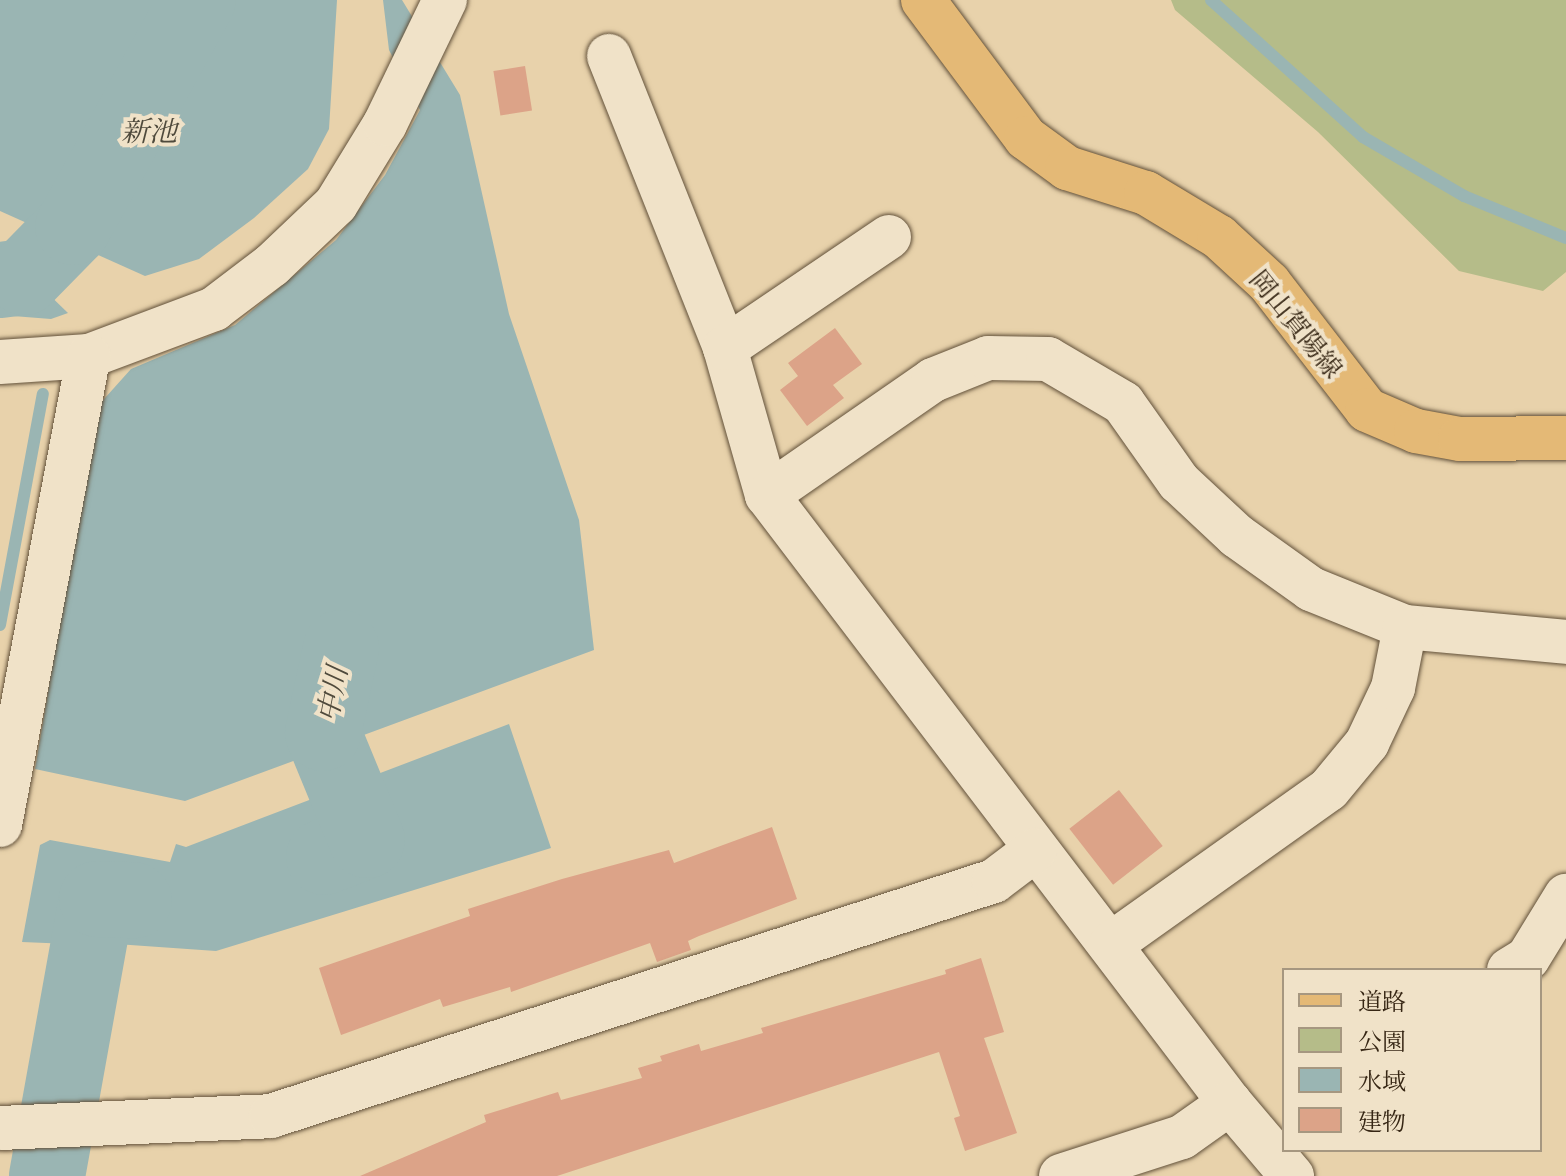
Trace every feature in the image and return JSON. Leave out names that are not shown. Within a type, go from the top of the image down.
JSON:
[{"type":"main road","name":"岡山賀陽線","points":[[923,0],[1026,138],[1067,168],[1146,193],[1219,237],[1269,283],[1367,410],[1416,431],[1460,439],[1566,438]]},
{"type":"street","points":[[0,362],[89,356],[214,309],[272,265],[336,204],[403,87],[436,19]]},
{"type":"street","points":[[609,56],[725,348],[767,495],[1230,1103],[1282,1153]]},
{"type":"street","points":[[725,348],[889,237]]},
{"type":"street","points":[[0,825],[89,356]]},
{"type":"street","points":[[767,495],[933,380],[988,358],[1048,359],[1123,403],[1179,482],[1237,536],[1311,589],[1405,627],[1566,642]]},
{"type":"street","points":[[1111,944],[1329,789],[1367,743],[1393,688],[1405,627]]},
{"type":"street","points":[[37,1127],[271,1116],[994,881],[1035,850]]},
{"type":"street","points":[[1512,968],[1528,958],[1566,896]]},
{"type":"street","points":[[1061,1176],[1182,1137],[1230,1103]]},
{"type":"green space","points":[[1171,0],[1566,0],[1566,272],[1543,291],[1459,271],[1318,132],[1175,10]]},
{"type":"water","name":"新池","points":[[0,0],[337,0],[329,129],[308,169],[254,218],[199,259],[145,276],[0,211]]},
{"type":"water","points":[[383,0],[402,0],[460,95],[509,314],[579,520],[594,650],[185,801],[35,769],[96,408],[131,369],[235,325],[336,240],[385,175],[420,110],[389,50]]},
{"type":"water","points":[[0,268],[37,283],[68,313],[51,319],[0,315]]},
{"type":"water","points":[[509,724],[551,848],[216,951],[116,944],[99,965],[77,964],[70,944],[22,942],[40,845],[50,840],[170,862],[176,844],[186,847]]},
{"type":"building","points":[[525,66],[532,110],[500,115],[493,71]]},
{"type":"building","points":[[835,328],[862,364],[833,385],[844,398],[807,426],[780,390],[798,376],[788,363]]},
{"type":"building","points":[[1119,790],[1163,846],[1113,885],[1069,829]]},
{"type":"building","points":[[772,827],[797,899],[699,936],[688,941],[691,950],[657,962],[650,943],[511,992],[510,987],[443,1007],[440,999],[341,1035],[319,968],[470,916],[468,909],[562,879],[669,850],[674,863]]},
{"type":"building","points":[[981,958],[1004,1032],[984,1038],[1017,1133],[965,1151],[954,1118],[960,1116],[939,1052],[557,1176],[360,1176],[486,1122],[484,1115],[558,1092],[561,1100],[642,1078],[638,1068],[662,1061],[660,1056],[699,1044],[701,1051],[763,1033],[761,1028],[946,974],[945,970]]},
{"type":"waterway","points":[[0,280],[24,277],[73,227],[198,0]]},
{"type":"waterway","points":[[1211,0],[1363,137],[1464,196],[1566,238]]},
{"type":"waterway","points":[[0,625],[43,394]]},
{"type":"waterway","name":"中川","points":[[324,857],[367,840],[323,733],[341,648]]},
{"type":"waterway","name":"中川","points":[[47,1176],[97,899],[134,900]]}]
